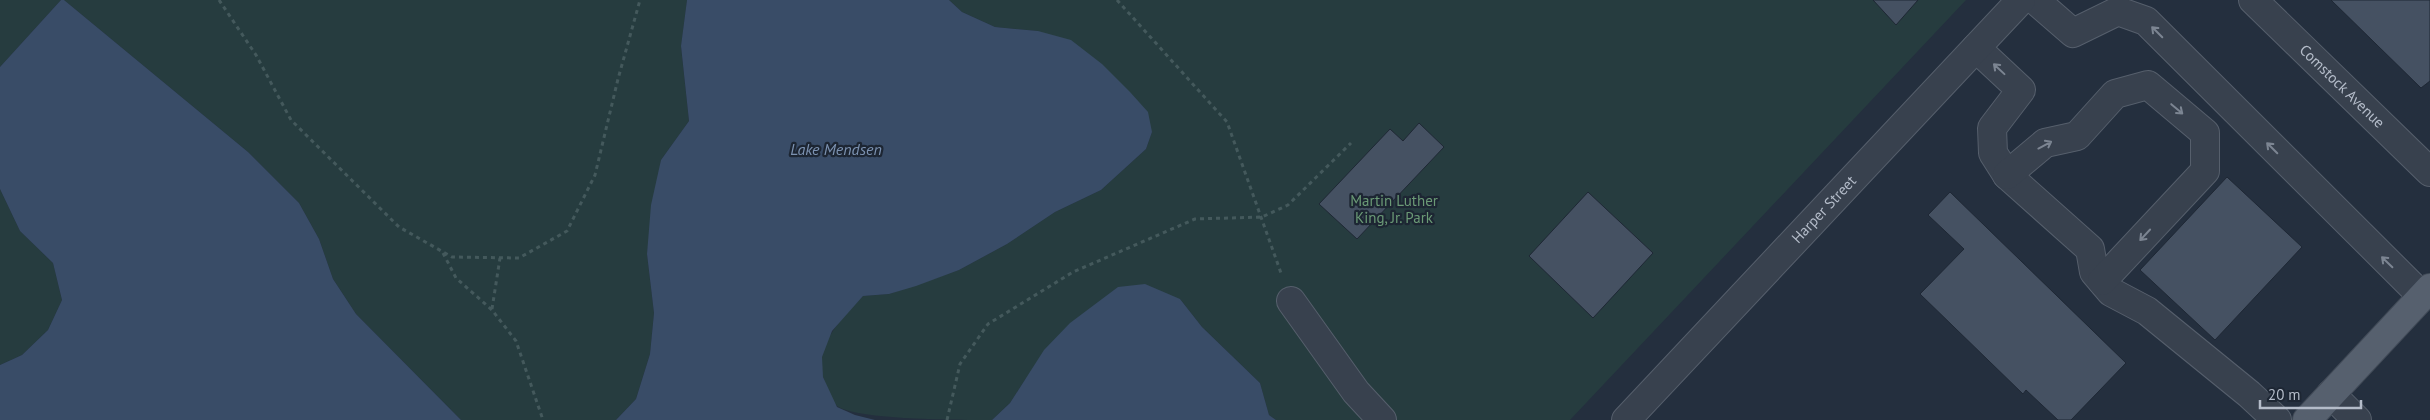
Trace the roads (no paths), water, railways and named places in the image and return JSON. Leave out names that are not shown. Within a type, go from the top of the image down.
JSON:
[{"type":"main road","points":[[2307,420],[2426,292]]},
{"type":"street","name":"Harper Street","points":[[1626,420],[2021,0]]},
{"type":"street","points":[[2035,0],[2073,33],[2118,11],[2146,21],[2426,292]]},
{"type":"street","name":"Comstock Avenue","points":[[2253,0],[2430,172]]},
{"type":"street","points":[[1976,48],[2021,90],[1992,128],[1993,153],[2007,175],[2090,249],[2094,272],[2111,292],[2147,311],[2249,394],[2277,420]]},
{"type":"street","points":[[2007,175],[2045,143],[2077,136],[2115,94],[2148,85],[2205,133],[2206,170],[2102,281]]},
{"type":"street","points":[[1292,301],[1356,392],[1382,420]]},
{"type":"street","points":[[2331,394],[2357,420]]},
{"type":"water","points":[[61,0],[64,0],[248,152],[299,203],[319,239],[333,279],[356,314],[461,420],[0,420],[0,365],[22,355],[48,330],[62,300],[53,263],[20,231],[0,189],[0,67]]},
{"type":"water","name":"Lake Mendsen","points":[[687,0],[949,0],[962,12],[995,27],[1038,31],[1071,40],[1102,64],[1148,112],[1152,132],[1146,149],[1101,190],[1055,212],[1007,244],[959,270],[916,286],[889,294],[863,296],[832,331],[822,357],[823,377],[837,407],[855,415],[875,420],[616,420],[636,399],[650,354],[654,313],[647,254],[651,205],[661,160],[689,121],[681,46]]},
{"type":"water","points":[[1145,284],[1180,299],[1202,327],[1260,383],[1269,415],[1276,420],[992,420],[1010,403],[1044,350],[1070,323],[1118,287]]},
{"type":"park label","name":"Martin Luther King, Jr. Park","points":[[1394,210]]}]
